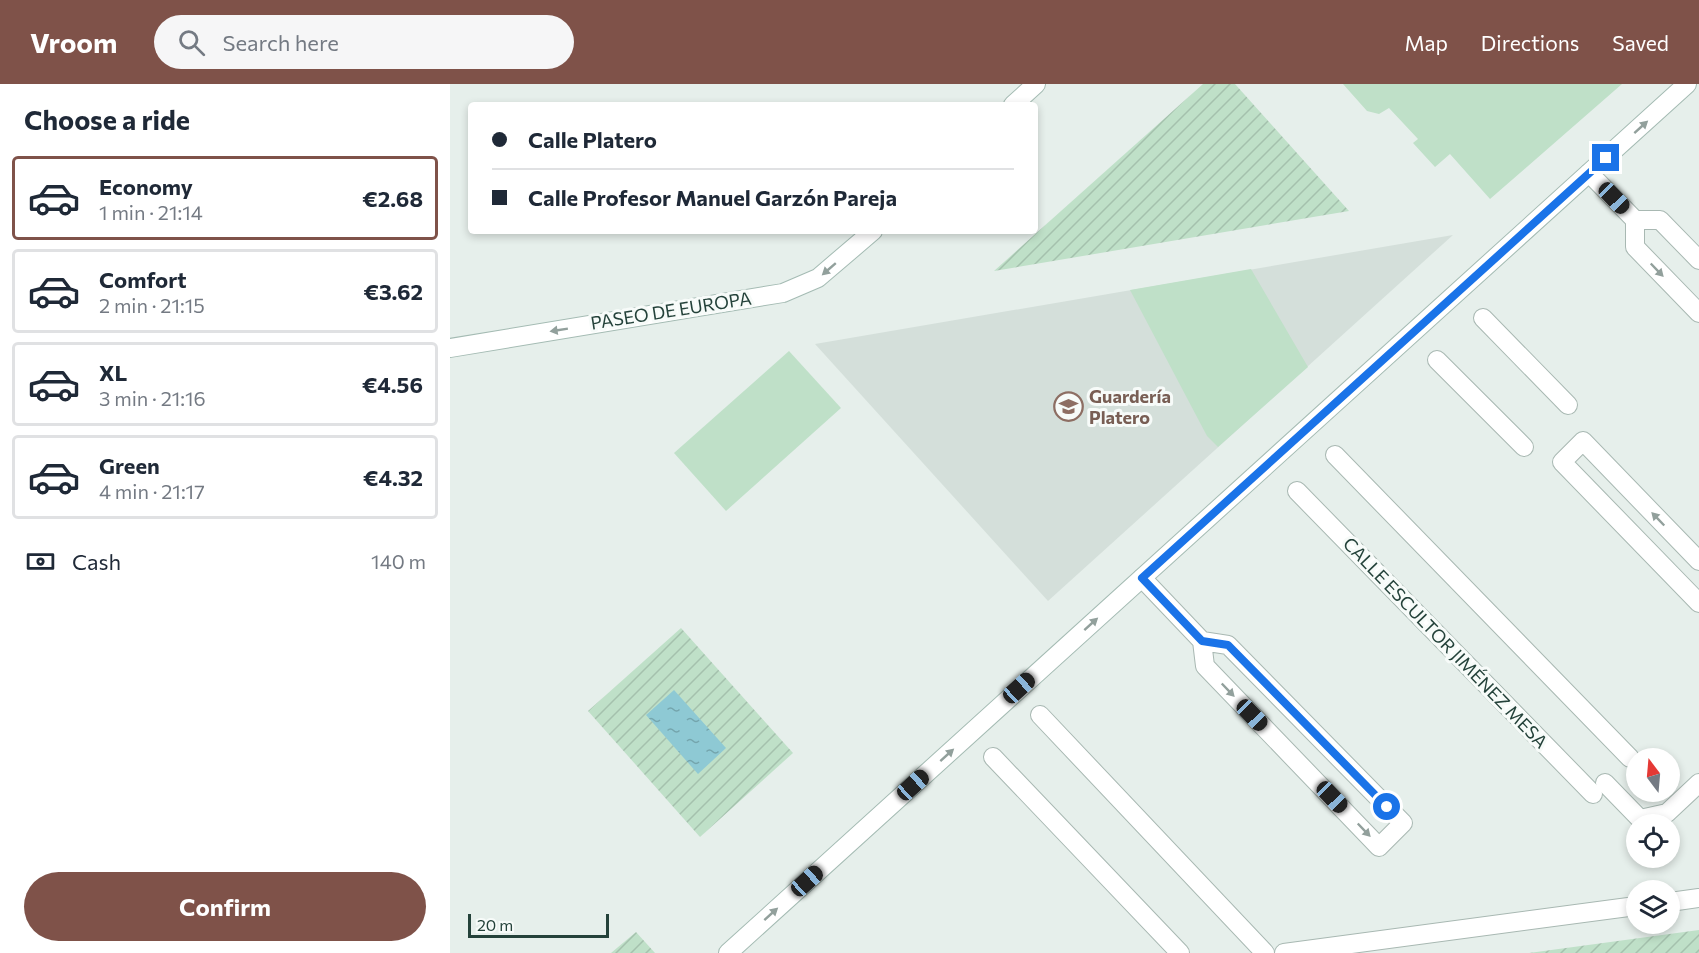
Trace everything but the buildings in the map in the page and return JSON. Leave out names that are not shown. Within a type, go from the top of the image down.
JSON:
[{"type":"street","points":[[1016,102],[1036,84]]},
{"type":"street","points":[[728,953],[1687,84]]},
{"type":"street","points":[[1589,173],[1635,220],[1635,247],[1699,313]]},
{"type":"street","points":[[1635,220],[1660,220],[1699,260]]},
{"type":"street","name":"PASEO DE EUROPA","points":[[450,348],[783,293],[818,278],[869,234]]},
{"type":"street","points":[[1483,318],[1568,405]]},
{"type":"street","points":[[1437,360],[1524,447]]},
{"type":"street","points":[[1699,561],[1583,441],[1562,462],[1699,603]]},
{"type":"street","points":[[1335,455],[1626,754]]},
{"type":"street","name":"CALLE ESCULTOR JIMÉNEZ MESA","points":[[1297,491],[1599,789],[1640,819],[1666,813],[1699,783]]},
{"type":"street","points":[[1142,578],[1202,641],[1205,666],[1379,847],[1403,823],[1228,645],[1202,641]]},
{"type":"street","points":[[1040,715],[1265,953]]},
{"type":"street","points":[[993,758],[1180,953]]},
{"type":"street","points":[[1680,901],[1699,898]]},
{"type":"street","points":[[1284,953],[1626,907]]},
{"type":"shaded area","name":"Guardería Platero","points":[[1453,235],[1048,601],[815,344]]},
{"type":"green space","points":[[1203,84],[1235,84],[1349,211],[994,271]]},
{"type":"green space","points":[[1343,84],[1622,84],[1490,199],[1450,154],[1435,167],[1413,143],[1418,139],[1389,108],[1379,114],[1367,111]]},
{"type":"green space","points":[[1251,269],[1308,367],[1218,447],[1207,436],[1130,290]]},
{"type":"green space","points":[[789,351],[841,408],[726,511],[674,453]]},
{"type":"green space","points":[[681,628],[793,753],[700,837],[588,711]]},
{"type":"green space","points":[[1699,930],[1699,953],[1529,953],[1680,934]]},
{"type":"green space","points":[[636,932],[655,953],[611,953]]},
{"type":"water","points":[[674,690],[726,748],[698,774],[646,715]]},
{"type":"place","name":"Guardería Platero","points":[[1068,407]]},
{"type":"route","points":[[1387,807],[1228,645],[1202,641],[1142,578],[1606,158]]}]
